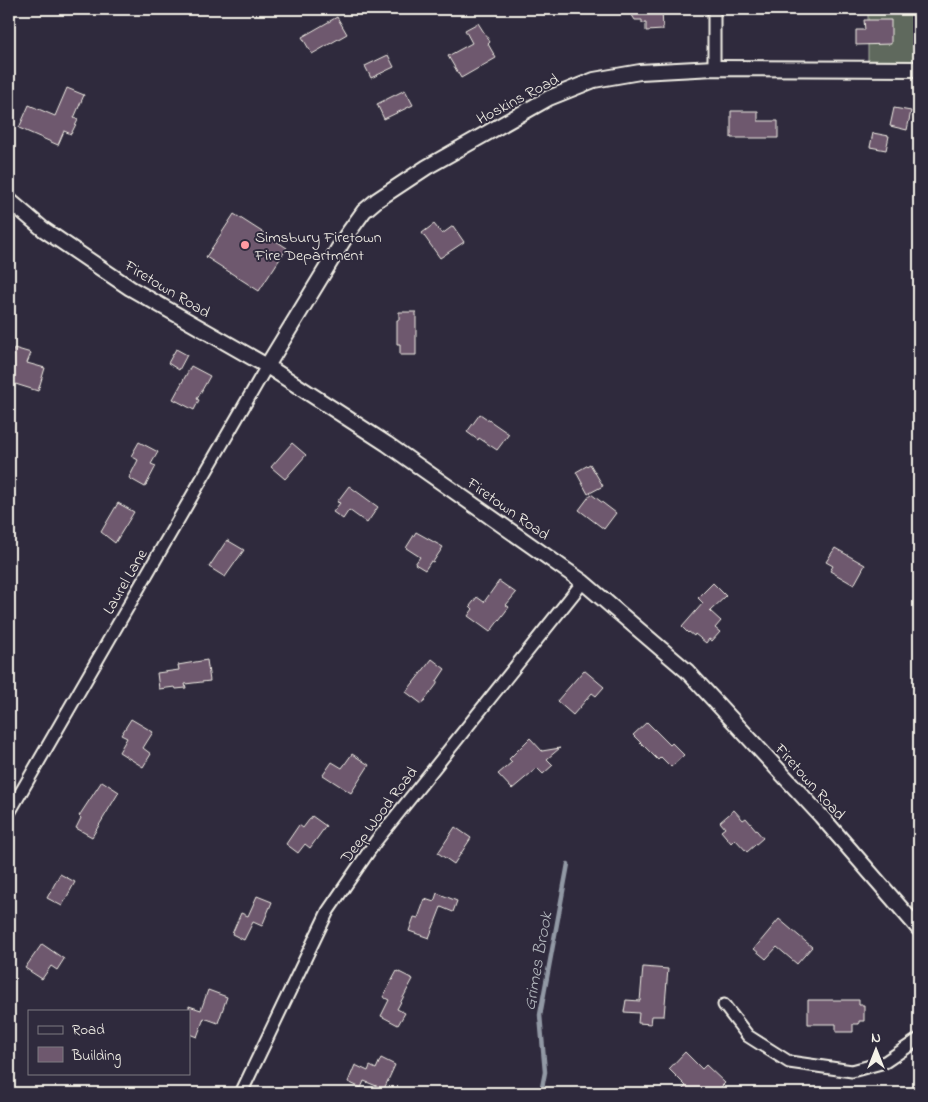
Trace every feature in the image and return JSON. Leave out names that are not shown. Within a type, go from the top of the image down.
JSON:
[{"type":"street","points":[[714,9],[714,68]]},
{"type":"street","name":"Hoskins Road","points":[[267,366],[346,236],[364,211],[427,167],[549,98],[594,80],[640,72],[714,68],[919,69]]},
{"type":"street","name":"Firetown Road","points":[[9,200],[42,229],[130,288],[267,366],[387,444],[583,582],[687,671],[820,816],[919,929]]},
{"type":"street","name":"Laurel Lane","points":[[9,813],[267,366]]},
{"type":"street","name":"Deep Wood Road","points":[[241,1093],[328,911],[376,840],[583,582]]},
{"type":"street","points":[[724,1005],[748,1036],[789,1062],[852,1071],[885,1062],[919,1039]]},
{"type":"green space","points":[[868,9],[919,9],[919,63],[868,62]]},
{"type":"building","points":[[628,9],[662,9],[663,30],[646,31],[646,23],[642,23],[642,20],[635,20]]},
{"type":"building","points":[[337,17],[347,34],[312,54],[302,37]]},
{"type":"building","points":[[864,20],[891,20],[891,44],[856,45],[856,30],[865,30]]},
{"type":"building","points":[[478,23],[490,42],[488,44],[496,58],[461,78],[448,56],[472,43],[465,30]]},
{"type":"building","points":[[388,55],[394,67],[371,78],[365,66]]},
{"type":"building","points":[[67,88],[84,95],[74,118],[78,120],[71,134],[64,131],[58,145],[19,128],[29,105],[55,116]]},
{"type":"building","points":[[405,90],[413,105],[384,119],[377,104]]},
{"type":"building","points":[[894,108],[911,111],[907,130],[890,126]]},
{"type":"building","points":[[731,111],[758,111],[758,121],[778,121],[778,138],[731,138]]},
{"type":"building","points":[[873,133],[889,136],[886,150],[870,147]]},
{"type":"building","points":[[234,214],[287,248],[259,291],[206,257]]},
{"type":"building","points":[[434,224],[442,234],[453,226],[464,242],[440,258],[422,233]]},
{"type":"building","points":[[399,312],[416,312],[416,355],[400,355],[400,344],[397,344]]},
{"type":"building","points":[[14,348],[31,353],[27,363],[45,368],[38,391],[9,382],[9,366]]},
{"type":"building","points":[[176,349],[187,355],[179,370],[168,363]]},
{"type":"building","points":[[191,366],[210,376],[197,399],[199,400],[194,410],[173,399]]},
{"type":"building","points":[[480,414],[509,434],[497,450],[467,432]]},
{"type":"building","points":[[139,442],[158,452],[151,464],[156,466],[145,487],[129,478],[138,460],[131,456]]},
{"type":"building","points":[[292,443],[306,455],[285,479],[271,467]]},
{"type":"building","points":[[590,464],[603,486],[588,494],[576,472]]},
{"type":"building","points":[[349,486],[378,507],[367,523],[349,510],[343,519],[333,512],[340,503],[337,502]]},
{"type":"building","points":[[591,494],[616,513],[604,529],[579,510]]},
{"type":"building","points":[[118,503],[134,512],[115,543],[101,532]]},
{"type":"building","points":[[416,532],[443,547],[425,570],[415,564],[420,557],[406,548]]},
{"type":"building","points":[[227,540],[244,550],[225,577],[209,567]]},
{"type":"building","points":[[835,548],[865,565],[854,585],[830,571],[833,566],[826,562]]},
{"type":"building","points":[[499,581],[516,593],[506,605],[509,607],[490,632],[468,616],[473,609],[470,606],[477,597],[484,602]]},
{"type":"building","points":[[713,583],[726,596],[710,611],[721,621],[715,628],[720,632],[712,641],[709,639],[706,643],[695,634],[694,636],[688,633],[682,627],[703,603],[698,598]]},
{"type":"building","points":[[432,659],[445,669],[437,684],[422,704],[406,692]]},
{"type":"building","points":[[207,660],[210,681],[185,684],[186,688],[159,689],[157,673],[179,670],[178,665]]},
{"type":"building","points":[[584,670],[604,687],[596,696],[592,693],[573,715],[557,701]]},
{"type":"building","points":[[131,719],[153,732],[143,748],[151,754],[143,767],[119,752],[127,738],[121,735]]},
{"type":"building","points":[[647,722],[670,745],[672,743],[684,755],[671,767],[661,757],[658,760],[633,735]]},
{"type":"building","points":[[530,738],[542,751],[560,748],[547,759],[553,765],[543,774],[537,768],[512,789],[498,774],[512,762],[509,759]]},
{"type":"building","points":[[352,754],[369,765],[351,793],[323,775],[332,762],[342,768]]},
{"type":"building","points":[[102,781],[119,792],[92,837],[76,828],[81,818],[79,816]]},
{"type":"building","points":[[734,810],[743,820],[746,818],[763,838],[747,852],[735,839],[731,843],[721,831],[725,828],[720,822]]},
{"type":"building","points":[[312,816],[326,826],[310,848],[305,844],[298,853],[286,844],[299,825],[303,828]]},
{"type":"building","points":[[455,827],[471,838],[454,864],[438,853]]},
{"type":"building","points":[[60,874],[75,882],[62,906],[47,898]]},
{"type":"building","points":[[437,893],[457,901],[453,912],[441,907],[429,938],[409,931],[414,917],[418,918],[425,899],[434,902]]},
{"type":"building","points":[[257,896],[272,902],[262,926],[253,922],[244,940],[232,934],[241,913],[248,916]]},
{"type":"building","points":[[779,919],[812,947],[797,964],[777,947],[766,959],[754,949]]},
{"type":"building","points":[[42,944],[64,959],[57,970],[51,966],[42,979],[25,968]]},
{"type":"building","points":[[643,967],[668,969],[664,1016],[652,1016],[651,1024],[638,1023],[639,1013],[624,1012],[626,1000],[640,1001]]},
{"type":"building","points":[[397,971],[413,979],[397,1009],[405,1013],[398,1025],[381,1016],[389,1000],[383,997]]},
{"type":"building","points":[[208,990],[227,997],[218,1023],[204,1018],[197,1037],[190,1034],[189,1006],[201,1010]]},
{"type":"building","points":[[808,1000],[859,1000],[859,1005],[864,1005],[864,1021],[859,1021],[859,1024],[853,1024],[853,1032],[836,1032],[836,1024],[808,1024]]},
{"type":"building","points":[[685,1052],[702,1069],[706,1065],[725,1083],[715,1093],[679,1093],[686,1086],[669,1069]]},
{"type":"building","points":[[381,1058],[395,1065],[384,1089],[364,1081],[361,1088],[348,1082],[355,1065],[368,1071],[370,1066],[376,1069]]},
{"type":"waterway","name":"Grimes Brook","points":[[541,1093],[545,1072],[540,1015],[568,864]]},
{"type":"place","name":"Simsbury Firetown Fire Department","points":[[245,245]]}]
